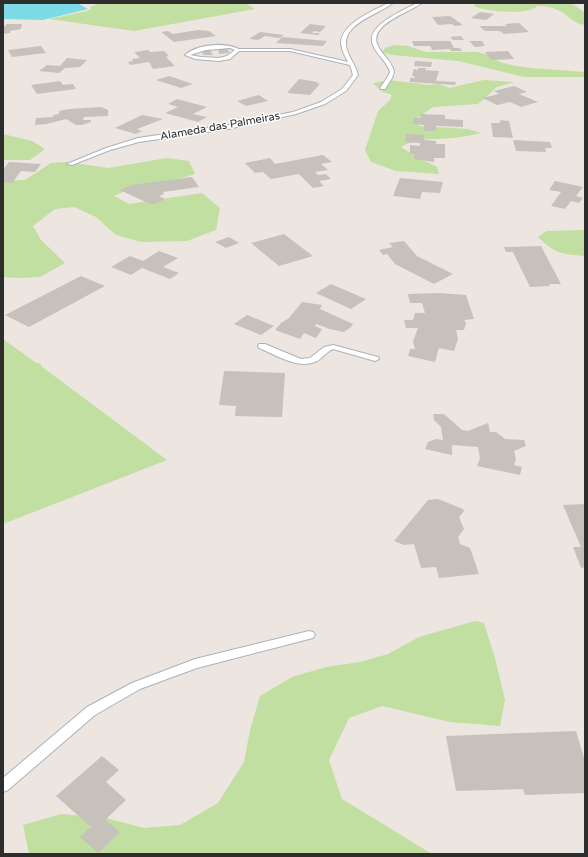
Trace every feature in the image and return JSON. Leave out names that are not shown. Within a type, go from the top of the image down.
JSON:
[{"type":"lane","name":"Alameda das Palmeiras","points":[[70,164],[127,143],[147,138],[248,124],[291,114],[338,95],[348,89],[356,75],[343,46],[346,32],[360,20],[391,3]]},
{"type":"lane","points":[[383,88],[392,72],[390,66],[375,45],[374,36],[379,28],[394,16],[420,3]]},
{"type":"lane","points":[[238,50],[228,58],[200,59],[187,55],[193,50],[202,48],[231,47],[238,50],[290,50],[352,64]]},
{"type":"lane","points":[[262,346],[305,362],[313,360],[327,348],[333,347],[375,359]]},
{"type":"lane","points":[[3,786],[91,711],[136,686],[195,664],[309,635]]},
{"type":"green space","points":[[100,3],[245,3],[255,9],[134,31],[49,19],[87,11],[91,9],[90,7]]},
{"type":"green space","points":[[478,3],[567,3],[574,5],[585,13],[585,25],[572,20],[560,11],[548,7],[537,6],[525,11],[506,12],[487,10],[473,6]]},
{"type":"green space","points":[[394,45],[408,46],[425,52],[477,52],[488,55],[503,63],[516,66],[585,72],[585,77],[524,77],[458,61],[392,55],[382,52],[385,48]]},
{"type":"green space","points":[[388,80],[429,85],[439,84],[449,88],[484,80],[514,82],[497,87],[478,104],[433,107],[416,119],[419,126],[468,129],[481,133],[457,138],[420,140],[401,147],[418,158],[437,167],[439,174],[396,171],[371,162],[365,150],[378,111],[390,100],[392,95],[381,91],[373,83]]},
{"type":"green space","points":[[3,134],[32,141],[45,149],[30,160],[3,160]]},
{"type":"green space","points":[[167,158],[189,161],[195,174],[175,180],[143,186],[114,196],[129,204],[202,193],[220,208],[216,230],[187,241],[141,242],[116,235],[96,217],[74,207],[55,209],[33,226],[41,240],[65,263],[40,277],[3,277],[3,180],[25,180],[51,163],[68,162],[108,168]]},
{"type":"green space","points":[[585,230],[585,256],[570,255],[554,250],[538,237],[547,231]]},
{"type":"green space","points":[[3,339],[35,362],[41,364],[41,366],[167,460],[3,524]]},
{"type":"green space","points":[[475,621],[484,623],[495,658],[505,700],[500,726],[450,722],[382,706],[349,718],[329,760],[342,799],[432,854],[29,854],[23,825],[61,814],[106,818],[144,828],[180,825],[218,803],[244,762],[250,730],[260,696],[292,677],[326,667],[360,662],[388,654],[419,637]]},
{"type":"water","points":[[77,3],[88,9],[43,20],[3,19],[3,4]]},
{"type":"building","points":[[480,12],[494,14],[486,20],[471,18]]},
{"type":"building","points":[[450,16],[463,25],[438,25],[432,17]]},
{"type":"building","points":[[519,23],[529,32],[504,34],[500,31],[485,31],[479,26],[507,26],[505,24]]},
{"type":"building","points":[[6,24],[22,24],[21,29],[3,34],[3,26],[6,26]]},
{"type":"building","points":[[310,24],[326,26],[320,32],[314,31],[312,33],[320,33],[318,35],[300,33]]},
{"type":"building","points":[[198,30],[209,31],[216,36],[174,42],[161,32],[168,31],[173,34]]},
{"type":"building","points":[[260,32],[284,35],[280,38],[265,36],[258,40],[249,39]]},
{"type":"building","points":[[461,36],[464,40],[453,40],[450,37]]},
{"type":"building","points":[[282,37],[327,41],[323,46],[276,43]]},
{"type":"building","points":[[412,41],[450,41],[454,48],[460,48],[462,51],[451,51],[450,49],[432,50],[430,46],[414,46]]},
{"type":"building","points":[[469,41],[482,41],[485,46],[475,47]]},
{"type":"building","points":[[41,46],[46,53],[12,57],[8,50]]},
{"type":"building","points":[[218,49],[228,49],[229,53],[219,54]]},
{"type":"building","points":[[148,50],[150,52],[164,51],[169,56],[166,57],[175,66],[153,69],[149,62],[130,65],[128,62],[133,61],[132,59],[140,58],[134,52]]},
{"type":"building","points":[[210,50],[213,55],[204,55],[201,51]]},
{"type":"building","points":[[508,51],[514,59],[491,60],[485,52]]},
{"type":"building","points":[[67,58],[87,60],[80,67],[65,68],[59,73],[39,71],[47,65],[60,66]]},
{"type":"building","points":[[415,61],[432,62],[431,67],[414,66]]},
{"type":"building","points":[[418,68],[439,71],[436,81],[456,82],[455,85],[410,82],[410,78],[414,78],[415,76],[412,76],[414,69],[418,70]]},
{"type":"building","points":[[169,76],[193,84],[181,88],[156,80]]},
{"type":"building","points":[[299,79],[318,82],[316,83],[320,84],[310,95],[287,93]]},
{"type":"building","points":[[60,81],[63,85],[73,84],[76,89],[37,94],[31,85]]},
{"type":"building","points":[[514,86],[527,92],[519,94],[538,102],[521,107],[510,102],[497,105],[482,98],[499,94],[494,91]]},
{"type":"building","points":[[259,95],[268,101],[246,106],[237,101]]},
{"type":"building","points":[[177,99],[207,107],[193,114],[207,117],[198,122],[165,113],[178,107],[168,104]]},
{"type":"building","points":[[101,107],[108,110],[108,116],[84,117],[83,120],[91,120],[91,122],[82,125],[76,125],[66,119],[47,124],[35,125],[36,118],[53,117],[53,115],[59,114],[59,111]]},
{"type":"building","points":[[421,114],[445,115],[445,119],[463,120],[463,127],[436,126],[436,131],[424,131],[424,125],[413,124],[414,118],[420,118]]},
{"type":"building","points":[[142,115],[163,119],[137,129],[142,131],[136,134],[115,128]]},
{"type":"building","points":[[500,120],[509,121],[513,138],[493,137],[491,123],[500,123]]},
{"type":"building","points":[[406,134],[424,135],[424,140],[436,141],[436,144],[445,144],[445,158],[434,158],[434,162],[414,159],[414,154],[410,154],[410,145],[420,146],[420,143],[405,142]]},
{"type":"building","points":[[513,140],[550,142],[552,148],[545,148],[546,152],[516,151]]},
{"type":"building","points":[[323,155],[332,162],[321,164],[328,170],[315,172],[318,175],[326,174],[331,179],[319,181],[324,186],[313,188],[299,174],[271,179],[263,172],[255,173],[245,163],[270,158],[275,164]]},
{"type":"building","points":[[9,162],[41,164],[35,172],[21,171],[12,183],[3,182],[3,170]]},
{"type":"building","points":[[192,177],[199,187],[163,192],[164,194],[159,196],[165,199],[155,204],[150,204],[120,190],[132,185]]},
{"type":"building","points":[[400,178],[443,182],[440,193],[422,192],[420,199],[393,196]]},
{"type":"building","points":[[555,181],[583,187],[576,196],[583,198],[579,203],[571,201],[565,209],[551,206],[561,192],[549,190]]},
{"type":"building","points":[[284,234],[313,256],[279,266],[251,243]]},
{"type":"building","points":[[229,237],[239,243],[226,248],[215,242]]},
{"type":"building","points":[[404,241],[417,256],[453,274],[434,284],[395,264],[387,254],[383,255],[379,250],[393,247],[389,243]]},
{"type":"building","points":[[541,246],[561,284],[530,287],[513,252],[506,252],[504,247]]},
{"type":"building","points":[[159,251],[178,258],[163,267],[179,273],[170,279],[142,268],[131,275],[111,267],[130,256],[143,261]]},
{"type":"building","points":[[81,276],[105,286],[29,327],[5,315]]},
{"type":"building","points":[[331,284],[366,299],[351,309],[316,293]]},
{"type":"building","points":[[439,293],[466,295],[474,319],[464,320],[466,323],[464,330],[456,330],[458,339],[454,351],[439,348],[435,362],[408,356],[410,349],[415,349],[413,341],[418,328],[406,328],[404,320],[413,320],[415,313],[425,313],[422,303],[410,303],[408,294]]},
{"type":"building","points":[[302,302],[322,305],[320,309],[353,324],[344,332],[316,324],[315,326],[322,329],[316,338],[304,333],[300,339],[275,330],[281,323],[289,318]]},
{"type":"building","points":[[247,315],[274,326],[261,335],[234,324]]},
{"type":"building","points":[[224,371],[285,373],[282,417],[235,416],[236,406],[219,405]]},
{"type":"building","points":[[433,414],[444,414],[462,430],[468,431],[488,423],[490,432],[496,432],[505,439],[524,440],[526,446],[514,451],[516,459],[514,465],[522,467],[520,475],[477,466],[480,458],[478,447],[452,445],[452,455],[425,449],[428,442],[436,439],[443,440],[441,427],[434,420]]},
{"type":"building","points":[[438,499],[463,509],[464,511],[459,517],[464,529],[458,537],[460,544],[470,548],[479,574],[439,578],[436,567],[421,568],[414,544],[404,545],[394,541],[428,500]]},
{"type":"building","points":[[585,504],[585,567],[581,568],[573,547],[581,547],[563,505]]},
{"type":"building","points":[[576,731],[585,761],[585,793],[525,795],[523,789],[456,791],[446,736]]},
{"type":"building","points":[[102,756],[119,770],[106,782],[126,800],[105,820],[120,832],[98,853],[80,837],[91,827],[56,796]]}]
